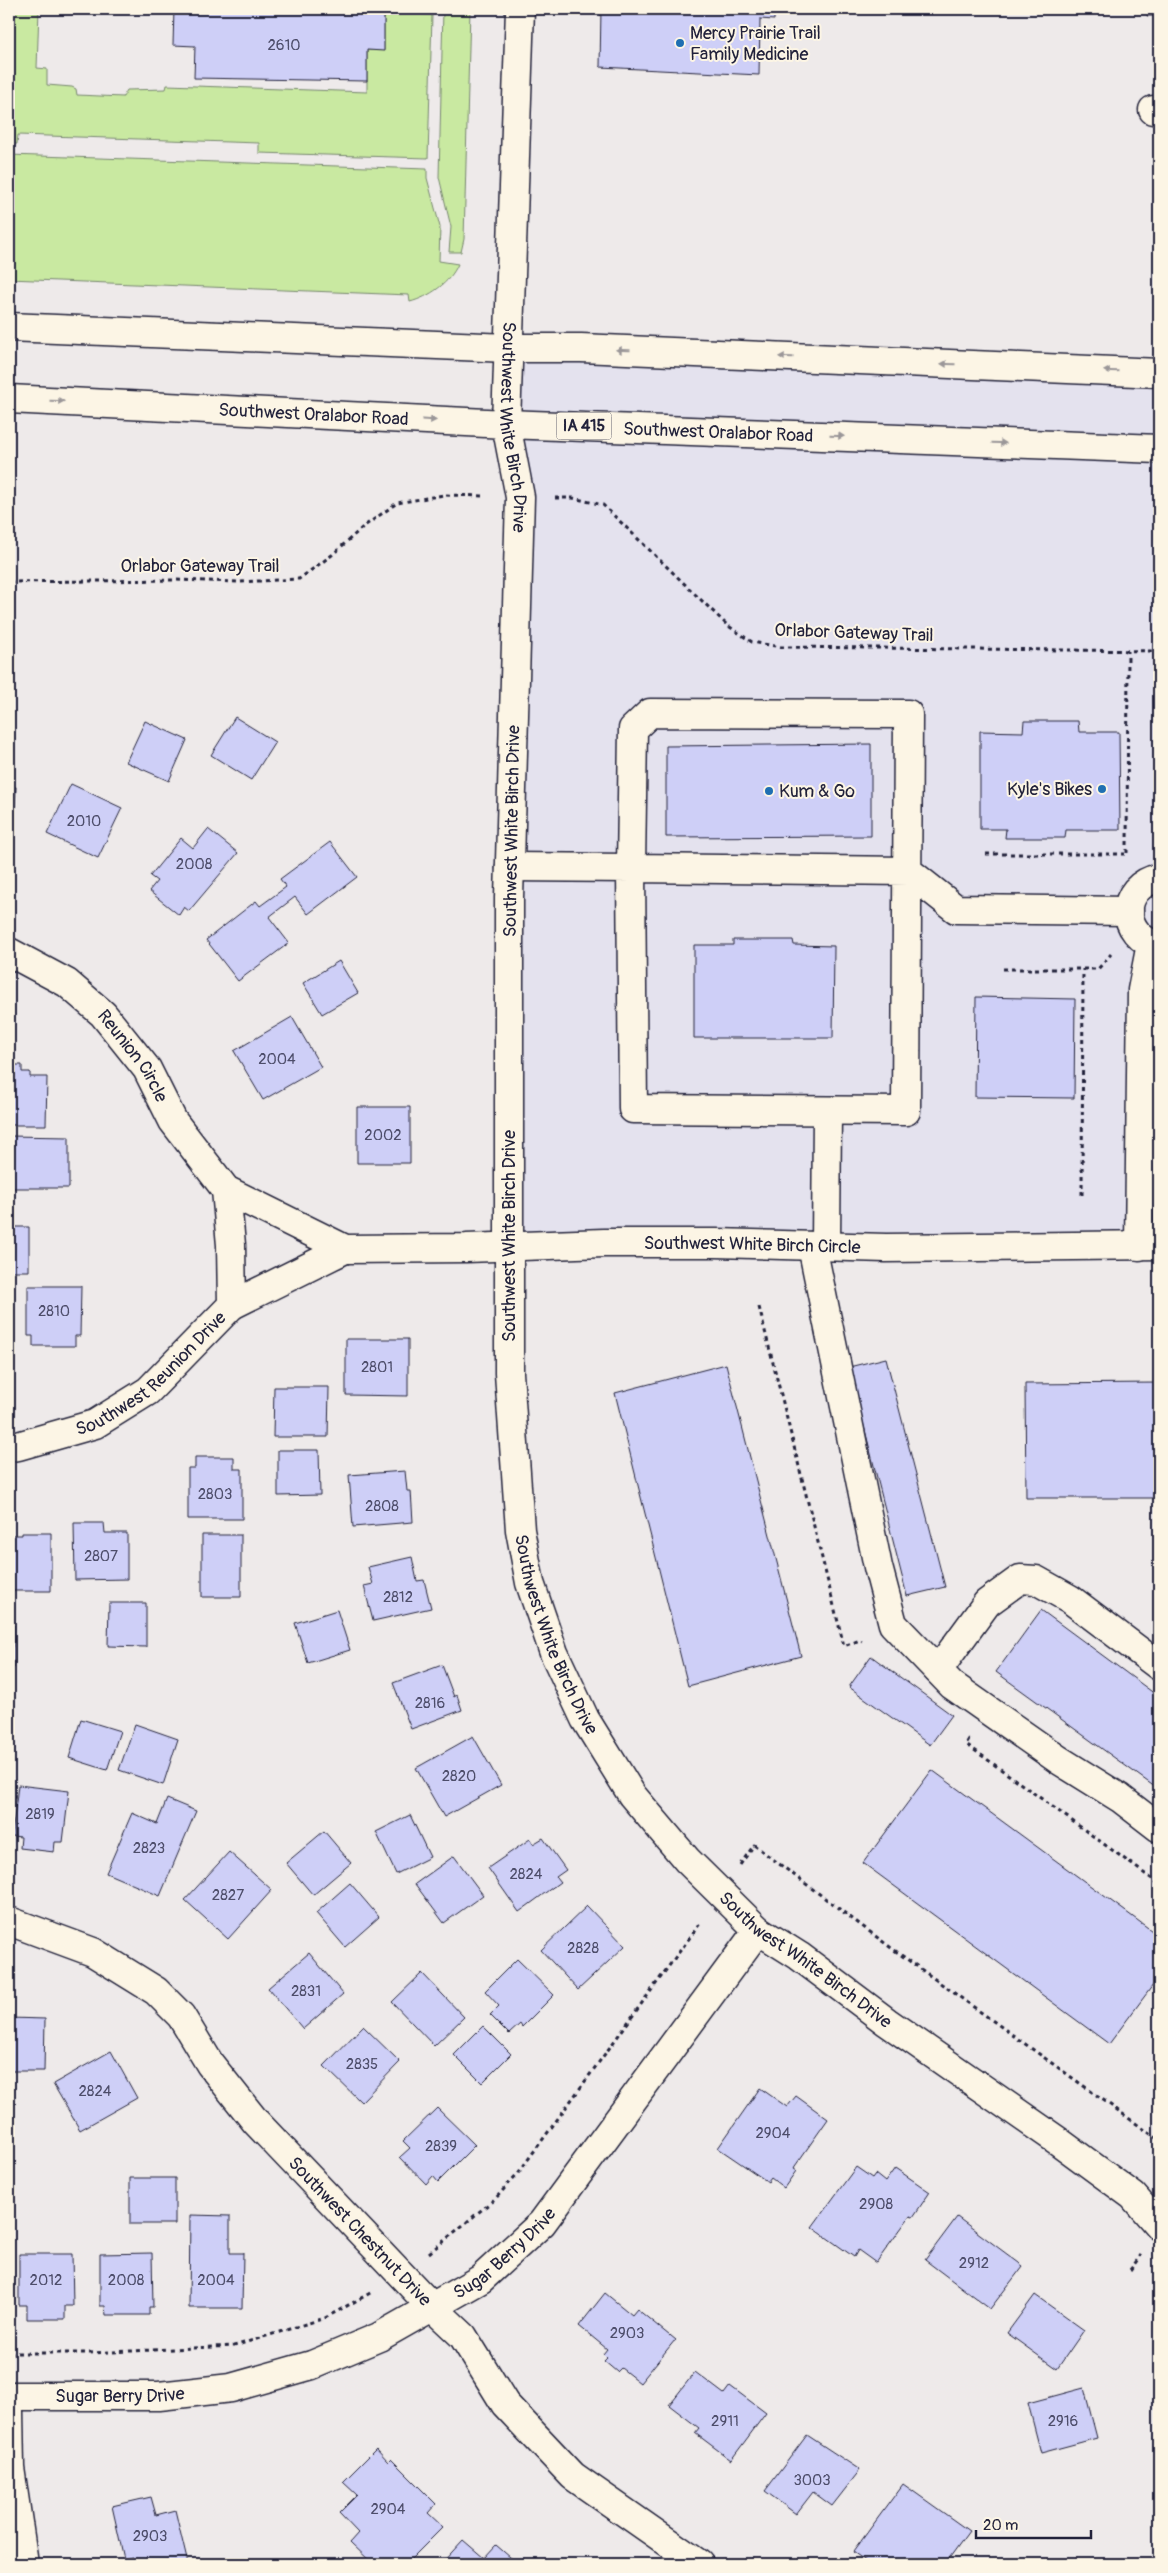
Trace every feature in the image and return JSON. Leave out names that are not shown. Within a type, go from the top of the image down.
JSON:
[{"type":"street","name":"Southwest White Birch Drive","points":[[520,9],[506,424],[520,497],[510,867],[510,1373],[515,1478],[520,1530],[530,1583],[554,1652],[585,1719],[632,1795],[687,1860],[721,1894],[758,1930],[799,1956],[887,2022],[1134,2196],[1159,2207]]},
{"type":"street","points":[[9,327],[508,348],[591,348],[1159,373]]},
{"type":"street","name":"Southwest Oralabor Road","points":[[9,399],[506,424],[1159,449]]},
{"type":"street","points":[[650,713],[908,714],[906,1111],[633,1109],[631,868],[633,729],[650,713]]},
{"type":"street","points":[[510,867],[908,870],[956,909],[1143,932]]},
{"type":"street","points":[[1149,1246],[1142,990],[1143,932],[1132,897],[1138,887],[1153,879]]},
{"type":"street","name":"Reunion Circle","points":[[9,952],[67,983],[103,1014],[147,1069],[173,1121],[226,1190]]},
{"type":"street","points":[[827,1111],[819,1246],[878,1567],[893,1624],[952,1685],[1059,1760],[1120,1798],[1159,1828]]},
{"type":"street","name":"Southwest White Birch Circle","points":[[226,1190],[345,1249],[716,1243],[906,1248],[1149,1246]]},
{"type":"street","name":"Southwest Reunion Drive","points":[[9,1447],[95,1424],[133,1400],[161,1378],[232,1305],[231,1244],[226,1190]]},
{"type":"street","name":"Southwest White Birch Circle","points":[[232,1305],[345,1249]]},
{"type":"street","points":[[938,1670],[987,1603],[1020,1579],[1036,1580],[1070,1599],[1159,1666]]},
{"type":"street","name":"Southwest Chestnut Drive","points":[[9,1921],[93,1952],[156,1991],[181,2016],[210,2064],[256,2122],[431,2306],[463,2336],[505,2404],[573,2476],[700,2564]]},
{"type":"street","name":"Sugar Berry Drive","points":[[9,2396],[159,2396],[231,2388],[312,2365],[370,2341],[492,2271],[542,2223],[758,1930]]},
{"type":"street","name":"Southwest White Birch Drive","points":[[1134,2196],[1159,2226]]},
{"type":"street","points":[[9,2412],[10,2468],[24,2564]]},
{"type":"path","name":"Orlabor Gateway Trail","points":[[9,582],[177,580],[239,582],[299,579],[332,555],[363,527],[397,503],[444,494],[520,497],[573,496],[603,505],[702,603],[752,642],[790,647],[1159,652]]},
{"type":"path","points":[[1127,854],[1128,652]]},
{"type":"path","points":[[986,854],[1127,854],[1153,879]]},
{"type":"path","points":[[1003,968],[1098,968],[1143,932]]},
{"type":"path","points":[[1082,1195],[1083,968]]},
{"type":"path","points":[[9,2353],[90,2353],[234,2346],[325,2318],[402,2275],[496,2198],[519,2172],[721,1894],[754,1845],[890,1947],[1159,2140]]},
{"type":"shaded area","points":[[508,348],[1159,373],[1159,1245],[509,1246]]},
{"type":"green space","points":[[9,9],[39,9],[37,68],[47,69],[47,85],[72,87],[76,89],[77,95],[123,97],[127,90],[166,89],[167,85],[367,92],[367,50],[384,50],[384,13],[432,15],[428,158],[259,153],[259,143],[18,135],[17,144],[9,144]]},
{"type":"green space","points":[[443,9],[470,9],[464,239],[461,252],[449,252],[451,227],[439,177]]},
{"type":"green space","points":[[9,155],[427,169],[427,178],[440,227],[439,261],[458,264],[450,277],[438,288],[424,297],[410,302],[409,295],[9,279]]},
{"type":"building","points":[[174,9],[372,9],[372,13],[384,13],[384,51],[367,50],[367,81],[194,78],[195,46],[173,45]]},
{"type":"building","name":"Mercy Prairie Trail Family Medicine","points":[[601,9],[774,9],[774,20],[760,19],[759,75],[600,67]]},
{"type":"building","points":[[1148,9],[1159,9],[1159,16],[1147,16]]},
{"type":"building","points":[[235,717],[275,742],[251,780],[211,755]]},
{"type":"building","points":[[145,721],[187,740],[169,781],[126,762]]},
{"type":"building","points":[[1024,721],[1078,721],[1079,732],[1119,732],[1120,830],[1066,830],[1065,838],[1005,838],[1006,829],[980,829],[980,731],[1023,732]]},
{"type":"building","name":"Kum & Go","points":[[871,744],[871,836],[666,837],[666,746]]},
{"type":"building","points":[[71,784],[122,808],[98,858],[47,834]]},
{"type":"building","points":[[9,787],[16,787],[13,853],[9,853]]},
{"type":"building","points":[[208,829],[238,853],[189,911],[184,907],[179,915],[149,891],[157,881],[150,876],[181,838],[193,848]]},
{"type":"building","points":[[330,842],[357,877],[308,914],[295,897],[269,917],[289,943],[238,981],[206,940],[256,901],[260,906],[286,887],[280,879]]},
{"type":"building","points":[[733,940],[793,940],[794,945],[834,946],[833,1038],[694,1038],[694,945],[733,945]]},
{"type":"building","points":[[339,961],[358,993],[322,1014],[303,983]]},
{"type":"building","points":[[976,997],[1075,999],[1074,1098],[975,1097]]},
{"type":"building","points":[[292,1017],[321,1067],[263,1100],[234,1051]]},
{"type":"building","points":[[9,1065],[22,1065],[22,1072],[30,1072],[30,1077],[47,1077],[46,1125],[9,1125]]},
{"type":"building","points":[[357,1107],[410,1107],[410,1163],[357,1163]]},
{"type":"building","points":[[9,1136],[69,1137],[69,1188],[9,1188]]},
{"type":"building","points":[[9,1227],[29,1227],[29,1271],[9,1271]]},
{"type":"building","points":[[28,1286],[81,1286],[80,1336],[75,1336],[75,1346],[33,1346],[33,1336],[28,1336]]},
{"type":"building","points":[[346,1339],[408,1339],[408,1396],[346,1395]]},
{"type":"building","points":[[886,1358],[945,1587],[907,1596],[849,1367]]},
{"type":"building","points":[[726,1364],[801,1656],[688,1686],[615,1393]]},
{"type":"building","points":[[1159,1383],[1159,1498],[1026,1498],[1025,1384]]},
{"type":"building","points":[[274,1387],[329,1387],[328,1437],[273,1437]]},
{"type":"building","points":[[278,1450],[319,1450],[320,1495],[278,1496]]},
{"type":"building","points":[[195,1457],[234,1457],[234,1469],[242,1469],[242,1519],[188,1519],[188,1468],[195,1468]]},
{"type":"building","points":[[405,1471],[407,1491],[411,1491],[413,1522],[353,1527],[349,1475]]},
{"type":"building","points":[[74,1523],[104,1523],[105,1533],[127,1533],[127,1579],[75,1580]]},
{"type":"building","points":[[22,1533],[51,1533],[51,1591],[9,1591],[9,1535],[22,1535]]},
{"type":"building","points":[[202,1535],[241,1535],[241,1597],[202,1597]]},
{"type":"building","points":[[412,1557],[417,1581],[424,1580],[431,1608],[373,1621],[364,1586],[373,1584],[368,1567]]},
{"type":"building","points":[[109,1603],[146,1603],[146,1647],[108,1646]]},
{"type":"building","points":[[337,1610],[350,1650],[308,1663],[295,1623]]},
{"type":"building","points":[[1041,1610],[1159,1697],[1159,1790],[996,1672]]},
{"type":"building","points":[[9,1625],[14,1625],[14,1668],[9,1668]]},
{"type":"building","points":[[871,1656],[952,1715],[930,1745],[849,1687]]},
{"type":"building","points":[[442,1665],[454,1697],[457,1695],[462,1710],[411,1729],[393,1683]]},
{"type":"building","points":[[81,1719],[120,1731],[107,1770],[69,1758]]},
{"type":"building","points":[[135,1724],[178,1739],[163,1785],[119,1770]]},
{"type":"building","points":[[473,1736],[501,1785],[444,1817],[416,1768]]},
{"type":"building","points":[[932,1770],[1159,1936],[1159,1977],[1109,2044],[863,1863]]},
{"type":"building","points":[[18,1785],[69,1791],[63,1842],[55,1842],[54,1852],[20,1848],[21,1837],[12,1836]]},
{"type":"building","points":[[167,1799],[196,1811],[160,1896],[106,1873],[132,1813],[157,1824]]},
{"type":"building","points":[[410,1815],[430,1857],[396,1874],[376,1832]]},
{"type":"building","points":[[324,1831],[351,1863],[313,1895],[286,1863]]},
{"type":"building","points":[[543,1838],[566,1870],[556,1877],[560,1882],[519,1912],[488,1868],[530,1839],[533,1844]]},
{"type":"building","points":[[229,1852],[272,1890],[228,1939],[185,1900]]},
{"type":"building","points":[[454,1856],[483,1895],[444,1923],[415,1884]]},
{"type":"building","points":[[350,1883],[379,1917],[345,1947],[316,1913]]},
{"type":"building","points":[[587,1906],[625,1946],[578,1990],[541,1950]]},
{"type":"building","points":[[309,1953],[343,1994],[303,2029],[268,1988]]},
{"type":"building","points":[[517,1959],[554,1995],[522,2027],[520,2024],[509,2034],[490,2015],[499,2006],[485,1991]]},
{"type":"building","points":[[422,1973],[464,2017],[434,2046],[392,2002]]},
{"type":"building","points":[[9,2018],[45,2019],[44,2071],[9,2071]]},
{"type":"building","points":[[363,2026],[400,2062],[361,2102],[324,2066]]},
{"type":"building","points":[[483,2026],[511,2054],[482,2083],[454,2055]]},
{"type":"building","points":[[111,2051],[137,2098],[80,2130],[53,2084]]},
{"type":"building","points":[[760,2088],[787,2107],[796,2096],[828,2119],[793,2169],[796,2171],[784,2188],[771,2178],[768,2182],[718,2148]]},
{"type":"building","points":[[437,2108],[475,2145],[438,2182],[433,2176],[426,2184],[400,2157],[410,2148],[403,2141]]},
{"type":"building","points":[[856,2167],[872,2178],[875,2174],[885,2182],[895,2168],[930,2192],[913,2217],[910,2216],[876,2263],[858,2250],[854,2257],[812,2227]]},
{"type":"building","points":[[130,2178],[175,2178],[175,2224],[130,2224]]},
{"type":"building","points":[[190,2215],[230,2216],[230,2253],[243,2253],[242,2308],[189,2308]]},
{"type":"building","points":[[957,2217],[1023,2266],[990,2309],[925,2260]]},
{"type":"building","points":[[152,2253],[153,2307],[149,2307],[149,2315],[106,2315],[105,2306],[100,2306],[100,2254]]},
{"type":"building","points":[[19,2254],[72,2254],[73,2306],[65,2306],[65,2319],[27,2319],[27,2305],[19,2305]]},
{"type":"building","points":[[605,2293],[632,2315],[637,2309],[675,2340],[640,2383],[621,2368],[617,2372],[604,2361],[607,2358],[603,2354],[607,2349],[579,2326]]},
{"type":"building","points":[[1035,2295],[1084,2330],[1057,2369],[1007,2333]]},
{"type":"building","points":[[695,2372],[724,2394],[730,2386],[766,2413],[731,2460],[695,2433],[699,2428],[669,2405]]},
{"type":"building","points":[[1084,2388],[1097,2438],[1041,2453],[1028,2403]]},
{"type":"building","points":[[807,2435],[860,2470],[832,2506],[813,2492],[796,2514],[765,2491]]},
{"type":"building","points":[[376,2449],[388,2462],[391,2459],[436,2504],[428,2513],[443,2527],[406,2564],[373,2564],[350,2542],[358,2533],[339,2513],[357,2495],[343,2482]]},
{"type":"building","points":[[903,2484],[969,2531],[945,2564],[870,2564],[853,2552]]},
{"type":"building","points":[[151,2497],[156,2515],[175,2510],[188,2564],[134,2564],[132,2557],[124,2559],[112,2506]]},
{"type":"building","points":[[463,2540],[484,2558],[496,2545],[518,2564],[441,2564]]},
{"type":"place","name":"Mercy Prairie Trail Family Medicine","points":[[680,43]]},
{"type":"place","name":"Kyle's Bikes","points":[[1102,789]]},
{"type":"place","name":"Kum & Go","points":[[769,791]]}]
